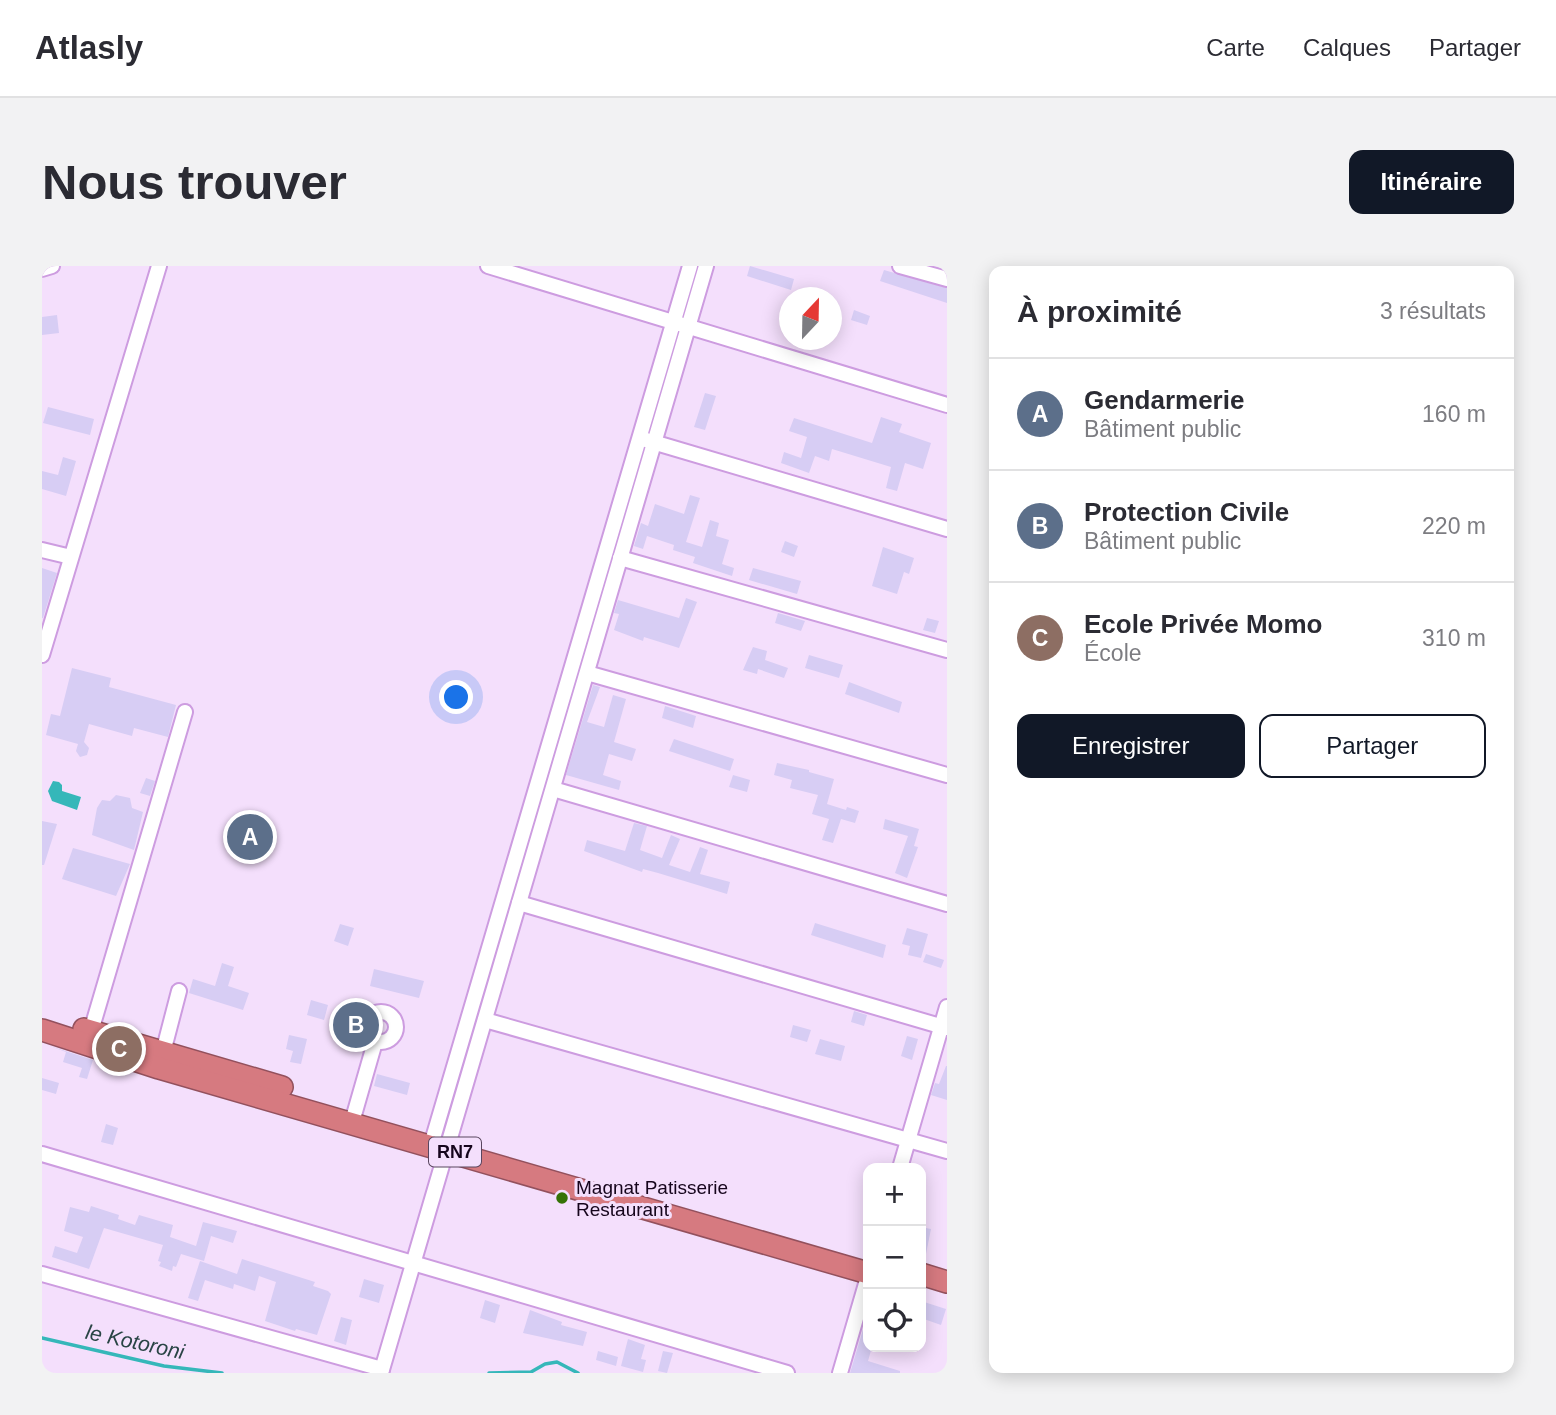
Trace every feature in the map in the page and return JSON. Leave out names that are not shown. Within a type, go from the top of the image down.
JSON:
[{"type":"highway","name":"RN7","points":[[42,1016],[91,1031],[161,1059]]},
{"type":"highway","name":"RN7","points":[[42,1030],[161,1059],[441,1141],[863,1257]]},
{"type":"highway","name":"RN7","points":[[441,1141],[863,1273]]},
{"type":"highway","points":[[926,1276],[947,1282]]},
{"type":"highway","points":[[926,1291],[947,1297]]},
{"type":"street","points":[[42,269],[52,266]]},
{"type":"street","points":[[42,655],[159,266]]},
{"type":"street","points":[[488,266],[947,405]]},
{"type":"street","points":[[42,1274],[382,1371],[414,1264],[441,1141],[690,266]]},
{"type":"street","points":[[441,1141],[485,1020],[706,266]]},
{"type":"street","points":[[900,266],[947,279]]},
{"type":"street","points":[[639,438],[947,529]]},
{"type":"street","points":[[42,550],[71,557]]},
{"type":"street","points":[[620,558],[947,650]]},
{"type":"street","points":[[587,673],[947,775]]},
{"type":"street","points":[[91,1031],[186,712]]},
{"type":"street","points":[[552,789],[947,904]]},
{"type":"street","points":[[519,903],[944,1027]]},
{"type":"street","points":[[161,1059],[179,990]]},
{"type":"street","points":[[901,1163],[944,1027],[947,1007]]},
{"type":"street","points":[[485,1020],[947,1151]]},
{"type":"street","points":[[353,1116],[376,1042]]},
{"type":"street","points":[[42,1154],[788,1373]]},
{"type":"street","points":[[840,1373],[864,1289]]},
{"type":"shaded area","points":[[53,781],[62,785],[62,791],[81,797],[77,810],[52,801],[48,791]]},
{"type":"building","points":[[750,266],[794,279],[792,287],[782,287],[747,276]]},
{"type":"building","points":[[884,270],[947,288],[947,303],[880,281]]},
{"type":"building","points":[[854,310],[870,316],[867,325],[851,320]]},
{"type":"building","points":[[57,315],[59,333],[42,335],[42,317]]},
{"type":"building","points":[[705,393],[716,396],[705,430],[694,427]]},
{"type":"building","points":[[48,407],[94,419],[90,435],[43,423]]},
{"type":"building","points":[[881,417],[902,424],[899,432],[931,443],[923,469],[905,463],[897,491],[886,488],[891,467],[832,449],[829,461],[815,456],[809,473],[781,463],[784,452],[801,458],[807,437],[789,431],[794,418],[872,443]]},
{"type":"building","points":[[63,457],[76,461],[66,496],[42,489],[42,471],[58,475]]},
{"type":"building","points":[[690,495],[700,498],[686,542],[702,547],[710,520],[719,523],[716,536],[729,540],[722,564],[734,568],[732,576],[693,563],[695,557],[673,550],[674,545],[647,536],[643,549],[634,546],[641,523],[648,526],[655,504],[684,514]]},
{"type":"building","points":[[785,541],[798,546],[794,557],[781,552]]},
{"type":"building","points":[[883,547],[914,558],[909,574],[904,572],[897,594],[872,586]]},
{"type":"building","points":[[42,568],[57,573],[43,618],[42,618]]},
{"type":"building","points":[[753,568],[801,581],[797,594],[749,580]]},
{"type":"building","points":[[686,598],[697,602],[679,648],[644,637],[643,641],[614,630],[619,614],[614,613],[618,600],[679,618]]},
{"type":"building","points":[[778,613],[805,621],[801,631],[775,623]]},
{"type":"building","points":[[927,618],[939,621],[935,633],[923,630]]},
{"type":"building","points":[[753,647],[767,651],[765,660],[788,668],[784,678],[758,669],[757,674],[743,670]]},
{"type":"building","points":[[809,655],[843,665],[839,678],[805,668]]},
{"type":"building","points":[[72,668],[111,678],[109,687],[176,705],[168,737],[134,728],[132,736],[89,724],[84,742],[89,748],[87,755],[80,757],[76,751],[78,744],[46,735],[51,714],[60,716]]},
{"type":"building","points":[[849,682],[902,702],[899,713],[845,694]]},
{"type":"building","points":[[593,685],[600,687],[587,722],[604,727],[613,695],[626,699],[614,742],[636,749],[632,761],[609,754],[603,775],[621,781],[619,790],[566,775]]},
{"type":"building","points":[[665,706],[696,716],[693,728],[662,718]]},
{"type":"building","points":[[674,739],[734,759],[730,771],[669,751]]},
{"type":"building","points":[[777,763],[834,779],[827,804],[859,811],[855,823],[841,819],[833,843],[822,840],[829,819],[812,814],[818,795],[790,788],[792,780],[774,775]]},
{"type":"building","points":[[733,775],[750,780],[747,792],[729,787]]},
{"type":"building","points":[[146,778],[155,781],[150,796],[140,793]]},
{"type":"building","points":[[116,795],[130,798],[132,808],[143,812],[134,850],[92,835],[97,808],[102,800],[110,801]]},
{"type":"building","points":[[885,819],[919,829],[914,846],[918,847],[907,878],[895,873],[908,836],[883,829]]},
{"type":"building","points":[[42,821],[57,824],[44,865],[42,865]]},
{"type":"building","points":[[634,823],[647,826],[640,850],[662,858],[671,835],[680,839],[669,865],[690,872],[700,847],[708,850],[700,874],[730,882],[727,894],[643,869],[642,872],[584,851],[587,840],[625,851]]},
{"type":"building","points":[[73,848],[130,864],[116,896],[62,879]]},
{"type":"building","points":[[815,923],[886,945],[883,958],[811,935]]},
{"type":"building","points":[[340,924],[354,928],[348,946],[334,941]]},
{"type":"building","points":[[907,928],[928,934],[921,958],[908,955],[910,946],[902,944]]},
{"type":"building","points":[[926,954],[944,960],[941,968],[923,962]]},
{"type":"building","points":[[222,963],[234,967],[228,986],[249,993],[243,1010],[189,993],[193,979],[215,986]]},
{"type":"building","points":[[374,969],[424,981],[419,998],[370,986]]},
{"type":"building","points":[[311,1000],[328,1005],[324,1020],[307,1015]]},
{"type":"building","points":[[854,1011],[867,1015],[864,1026],[851,1022]]},
{"type":"building","points":[[793,1025],[811,1030],[807,1042],[790,1037]]},
{"type":"building","points":[[289,1035],[307,1039],[301,1064],[290,1062],[293,1051],[286,1049]]},
{"type":"building","points":[[907,1036],[918,1039],[912,1060],[901,1056]]},
{"type":"building","points":[[820,1039],[845,1046],[841,1061],[815,1054]]},
{"type":"building","points":[[50,1046],[93,1060],[87,1079],[79,1077],[82,1068],[63,1062],[66,1052]]},
{"type":"building","points":[[947,1066],[947,1100],[931,1095]]},
{"type":"building","points":[[377,1074],[410,1083],[407,1095],[374,1086]]},
{"type":"building","points":[[42,1078],[59,1083],[56,1094],[42,1090]]},
{"type":"building","points":[[106,1124],[118,1128],[113,1145],[101,1142]]},
{"type":"building","points":[[91,1206],[119,1215],[118,1219],[135,1225],[139,1215],[173,1225],[170,1237],[196,1246],[203,1222],[237,1231],[233,1243],[211,1236],[204,1261],[181,1254],[172,1271],[159,1266],[163,1245],[104,1228],[89,1269],[52,1257],[55,1246],[77,1253],[83,1237],[64,1231],[70,1207],[89,1212]]},
{"type":"building","points":[[926,1228],[931,1229],[926,1254]]},
{"type":"building","points":[[242,1259],[315,1282],[313,1286],[331,1294],[317,1335],[265,1321],[276,1282],[259,1276],[255,1291],[234,1284],[233,1289],[205,1280],[198,1301],[188,1298],[200,1261],[237,1274]]},
{"type":"building","points":[[364,1279],[384,1285],[379,1303],[359,1297]]},
{"type":"building","points":[[485,1300],[500,1305],[495,1323],[480,1318]]},
{"type":"building","points":[[926,1303],[946,1309],[941,1325],[926,1320]]},
{"type":"building","points":[[530,1310],[562,1322],[561,1325],[587,1332],[583,1346],[523,1333]]},
{"type":"building","points":[[341,1317],[352,1320],[346,1345],[334,1341]]},
{"type":"building","points":[[863,1329],[863,1352],[871,1352],[868,1361],[900,1371],[900,1373],[850,1373]]},
{"type":"building","points":[[628,1339],[645,1345],[641,1359],[646,1360],[643,1372],[621,1366]]},
{"type":"building","points":[[598,1351],[618,1357],[616,1366],[596,1360]]},
{"type":"building","points":[[663,1351],[673,1353],[667,1373],[658,1371]]},
{"type":"waterway","name":"le Kotoroni","points":[[42,1338],[164,1366],[222,1373]]},
{"type":"waterway","name":"le Kotoroni","points":[[489,1373],[531,1372],[545,1364],[557,1362],[578,1373]]},
{"type":"place","name":"Gendarmerie","points":[[250,837]]},
{"type":"place","name":"Protection Civile","points":[[356,1025]]},
{"type":"place","name":"Ecole Privée Momo","points":[[119,1049]]},
{"type":"place","name":"Magnat Patisserie Restaurant","points":[[562,1198]]}]
